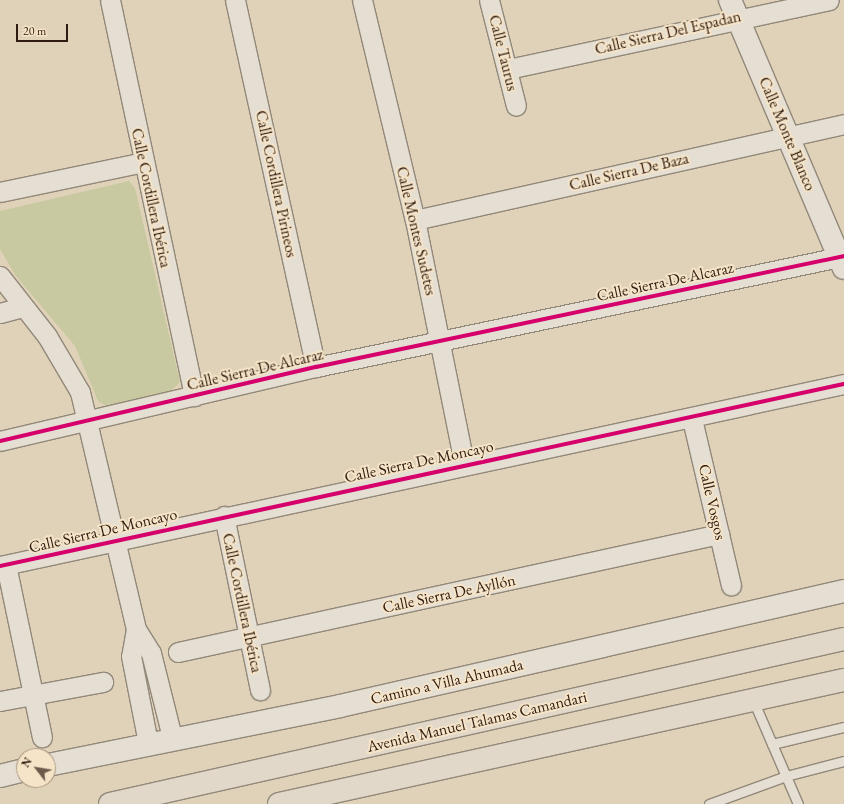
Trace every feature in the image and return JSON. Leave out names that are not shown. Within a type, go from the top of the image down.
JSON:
[{"type":"main road","name":"Avenida Manuel Talamas Camandari","points":[[110,804],[844,639]]},
{"type":"main road","points":[[279,804],[844,680]]},
{"type":"street","name":"Calle Cordillera Ibérica","points":[[110,0],[143,162],[194,396]]},
{"type":"street","name":"Calle Cordillera Pirineos","points":[[235,0],[316,367]]},
{"type":"street","name":"Calle Montes Sudetes","points":[[362,0],[415,220],[441,342],[464,464]]},
{"type":"street","name":"Calle Taurus","points":[[489,0],[508,69],[516,106]]},
{"type":"street","name":"Calle Sierra Del Espadan","points":[[508,69],[733,9],[829,0]]},
{"type":"street","name":"Calle Monte Blanco","points":[[733,9],[843,261]]},
{"type":"street","name":"Calle Sierra De Baza","points":[[415,220],[844,124]]},
{"type":"street","points":[[0,192],[143,162]]},
{"type":"street","name":"Calle Sierra De Alcaraz","points":[[0,441],[89,422],[316,367],[843,261]]},
{"type":"street","points":[[0,276],[22,307],[47,336],[76,386],[89,422],[136,628],[151,653],[172,737]]},
{"type":"street","points":[[0,313],[22,307]]},
{"type":"street","name":"Calle Sierra De Moncayo","points":[[3,566],[464,464],[692,419],[844,384]]},
{"type":"street","name":"Calle Vosgos","points":[[692,419],[731,585]]},
{"type":"street","name":"Calle Cordillera Ibérica","points":[[224,516],[260,690]]},
{"type":"street","name":"Calle Sierra De Ayllón","points":[[178,652],[719,534]]},
{"type":"street","points":[[3,566],[42,737]]},
{"type":"street","name":"Camino a Villa Ahumada","points":[[56,763],[172,737],[340,706],[844,591]]},
{"type":"street","points":[[136,628],[131,656],[148,743]]},
{"type":"street","points":[[0,701],[103,682]]},
{"type":"street","points":[[0,776],[16,772]]},
{"type":"lane","points":[[753,700],[798,804]]},
{"type":"lane","points":[[772,744],[844,727]]},
{"type":"lane","points":[[709,804],[786,776],[844,761]]},
{"type":"green space","points":[[129,181],[135,188],[180,382],[170,392],[106,406],[98,401],[75,346],[15,275],[0,249],[0,211]]},
{"type":"cycle path","points":[[0,441],[316,367],[844,256]]},
{"type":"cycle path","points":[[0,566],[844,384]]}]
